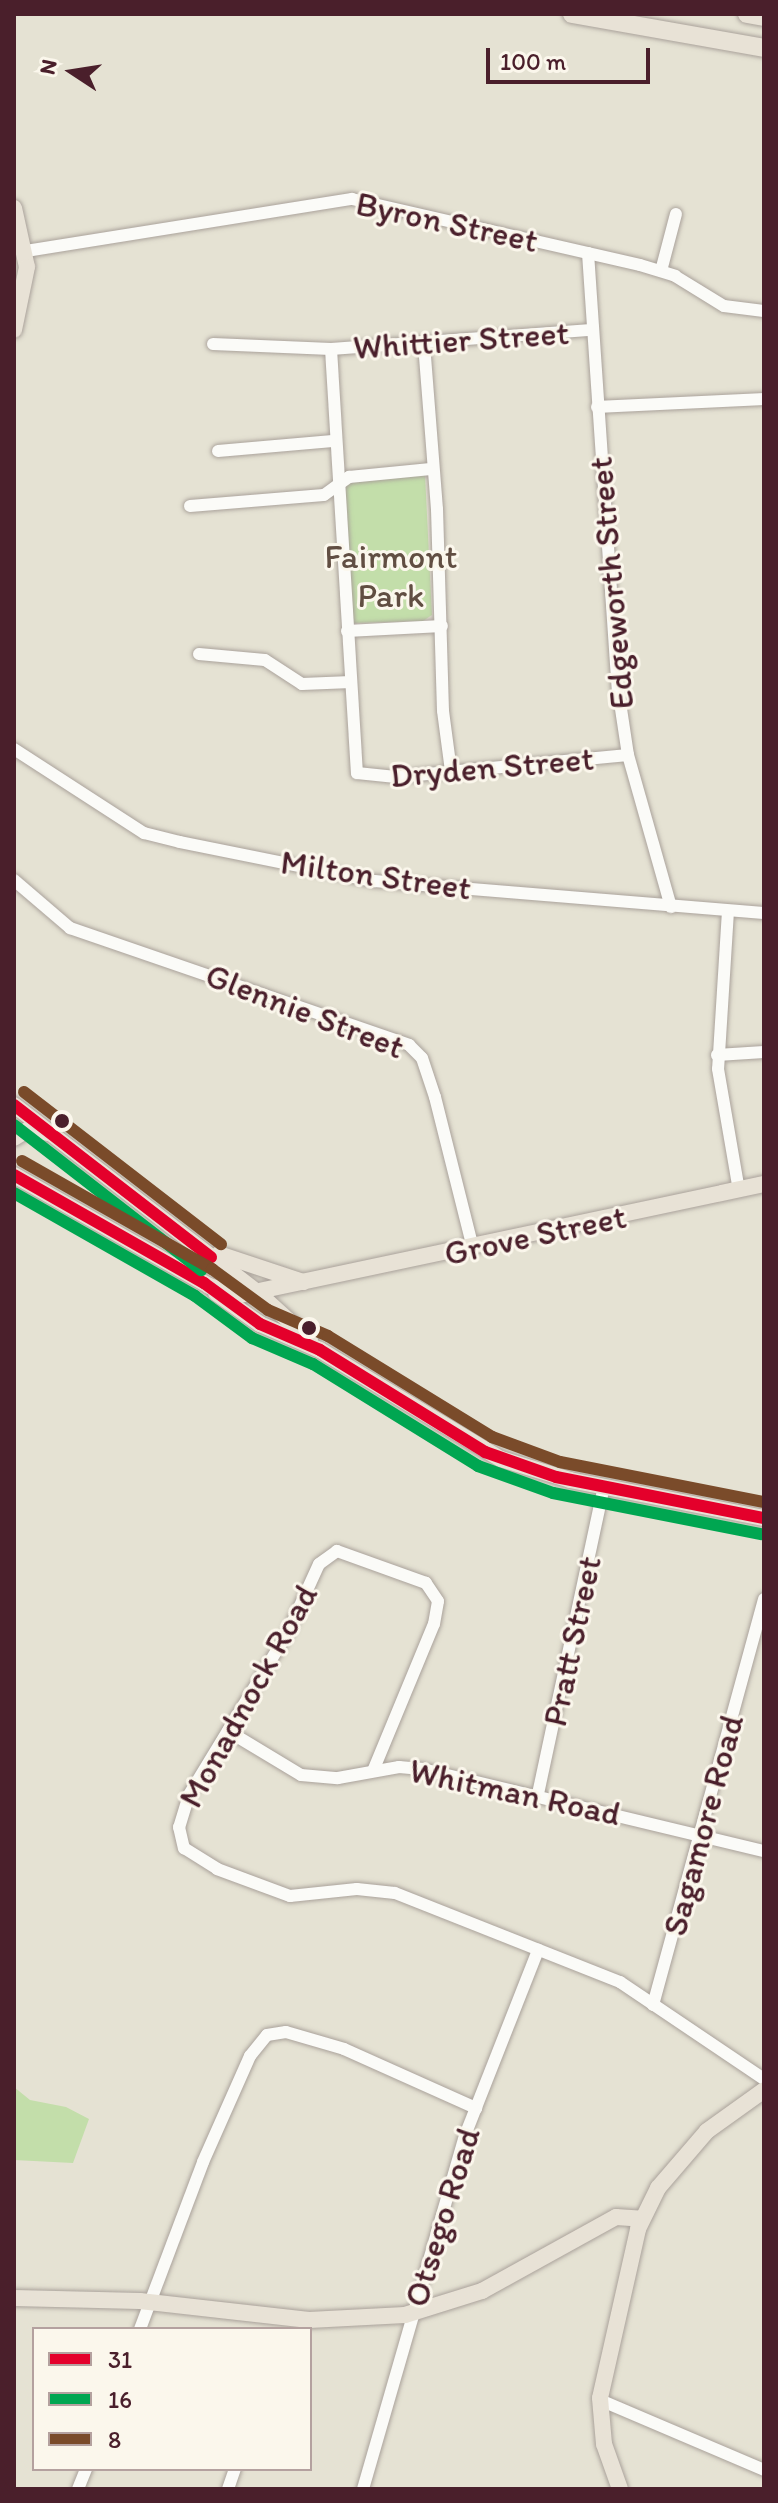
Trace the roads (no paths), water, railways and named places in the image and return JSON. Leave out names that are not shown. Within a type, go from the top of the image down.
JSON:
[{"type":"highway","points":[[572,14],[764,48]]},
{"type":"highway","points":[[747,14],[764,17]]},
{"type":"main road","points":[[14,208],[26,251],[25,294],[14,330]]},
{"type":"main road","points":[[14,1105],[258,1293],[320,1350]]},
{"type":"main road","points":[[14,1138],[29,1129],[50,1133]]},
{"type":"main road","name":"Grove Street","points":[[15,1174],[209,1286],[233,1295],[258,1293],[764,1184]]},
{"type":"main road","name":"Grove Street","points":[[169,1226],[239,1263],[304,1282]]},
{"type":"main road","points":[[209,1286],[260,1324],[320,1350],[485,1452],[544,1474],[764,1518]]},
{"type":"main road","points":[[620,2489],[604,2444],[600,2400],[642,2219],[658,2188],[707,2131],[764,2090]]},
{"type":"main road","points":[[14,2298],[152,2302],[287,2323],[412,2313],[493,2286],[616,2217],[642,2219]]},
{"type":"street","name":"Byron Street","points":[[26,251],[352,199],[661,271],[724,306],[764,311]]},
{"type":"street","points":[[661,271],[676,214]]},
{"type":"street","name":"Edgeworth Street","points":[[588,253],[618,689],[628,755],[671,907]]},
{"type":"street","name":"Whittier Street","points":[[213,344],[331,349],[591,330]]},
{"type":"street","points":[[424,344],[442,626],[443,711],[451,771]]},
{"type":"street","points":[[199,654],[265,660],[302,684],[351,682],[333,441],[331,349]]},
{"type":"street","points":[[597,407],[764,399]]},
{"type":"street","points":[[218,451],[333,441]]},
{"type":"street","points":[[190,506],[324,495],[349,477],[431,469]]},
{"type":"street","points":[[347,631],[442,626]]},
{"type":"street","name":"Dryden Street","points":[[351,682],[357,773],[396,777],[628,755]]},
{"type":"street","name":"Milton Street","points":[[14,749],[144,833],[172,840],[374,881],[764,913]]},
{"type":"street","name":"Glennie Street","points":[[14,880],[69,927],[410,1045],[422,1058],[435,1097],[473,1248]]},
{"type":"street","points":[[728,911],[717,1055],[721,1101],[739,1190]]},
{"type":"street","points":[[717,1055],[764,1052]]},
{"type":"street","name":"Pratt Street","points":[[538,1794],[604,1487]]},
{"type":"street","name":"Monadnock Road","points":[[373,1771],[438,1604],[429,1585],[352,1552],[331,1553],[319,1564],[294,1621],[228,1731],[180,1820],[180,1840],[194,1856],[290,1896],[357,1889],[395,1893],[620,1982],[764,2079]]},
{"type":"street","name":"Sagamore Road","points":[[653,2005],[764,1599]]},
{"type":"street","name":"Whitman Road","points":[[228,1731],[301,1775],[338,1778],[411,1767],[538,1794],[764,1851]]},
{"type":"street","name":"Otsego Road","points":[[363,2489],[412,2313],[476,2108],[538,1950]]},
{"type":"street","points":[[141,2327],[203,2162],[250,2056],[267,2035],[286,2032],[344,2049],[476,2108]]},
{"type":"street","points":[[600,2400],[764,2470]]},
{"type":"park label","name":"Fairmont Park","points":[[391,576]]}]
